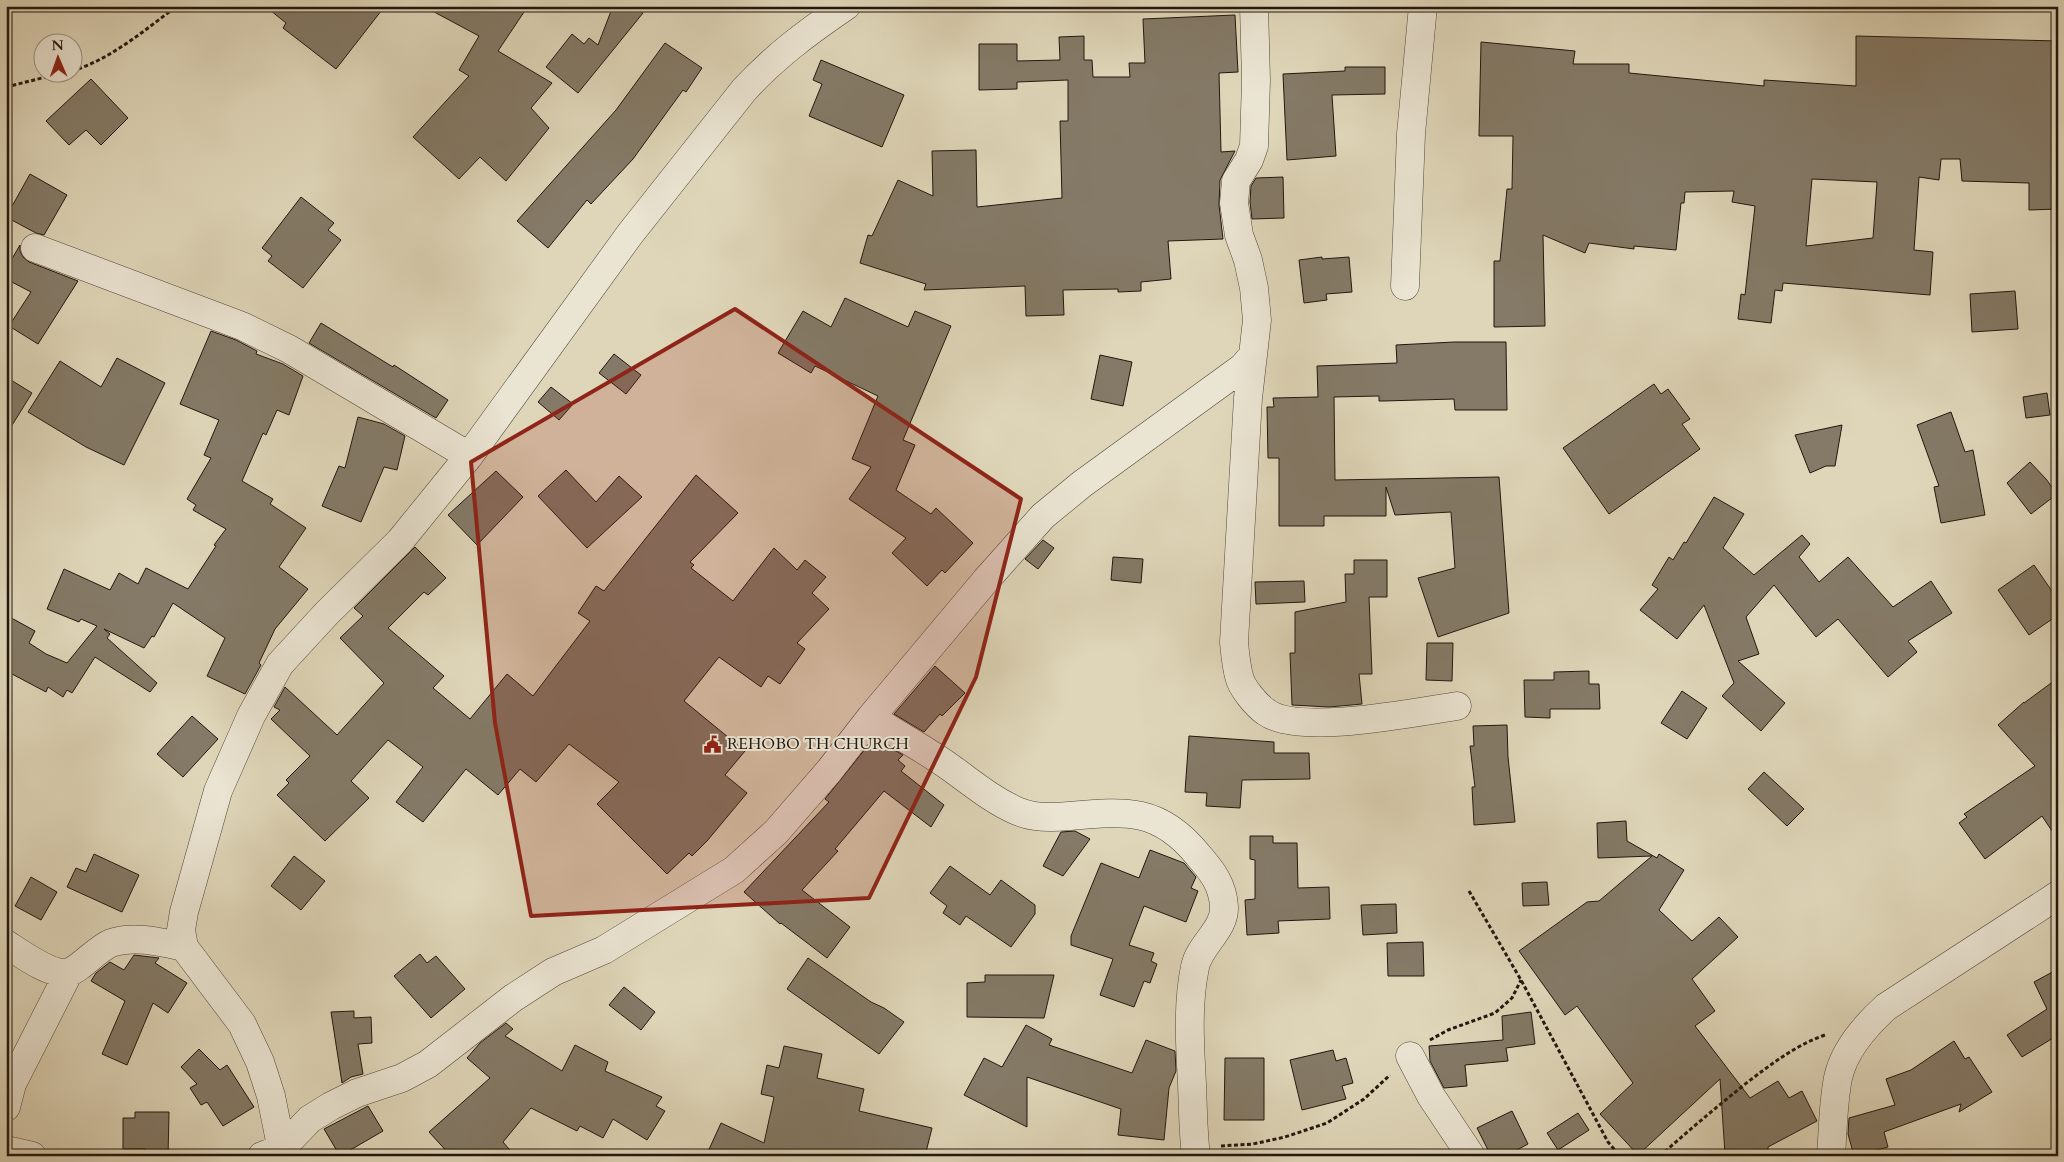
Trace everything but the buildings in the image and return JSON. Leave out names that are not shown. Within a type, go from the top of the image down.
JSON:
[{"type":"street","points":[[276,1153],[271,1096],[260,1062],[242,1024],[184,947],[181,930],[184,912],[218,791],[251,716],[280,664],[327,613],[400,541],[469,456],[630,234],[744,90],[770,63],[812,29],[846,6]]},
{"type":"street","points":[[1254,6],[1256,80],[1254,146],[1249,160],[1236,181],[1234,203],[1235,218],[1248,260],[1254,288],[1257,320],[1234,642],[1239,678],[1266,712],[1286,721],[1368,720],[1457,706]]},
{"type":"street","points":[[1405,286],[1411,134],[1423,6]]},
{"type":"street","points":[[35,248],[242,326],[289,349],[469,456]]},
{"type":"street","points":[[276,1153],[310,1119],[331,1106],[357,1093],[402,1078],[428,1064],[513,998],[553,972],[604,950],[734,870],[776,832],[829,771],[871,717],[1010,550],[1043,516],[1082,484],[1238,372],[1253,355]]},
{"type":"street","points":[[871,717],[950,767],[992,798],[1018,812],[1051,818],[1112,812],[1141,815],[1160,822],[1179,834],[1214,874],[1221,888],[1224,910],[1223,919],[1198,955],[1191,1006],[1191,1061],[1196,1152]]},
{"type":"street","points":[[1831,1156],[1838,1077],[1853,1043],[1871,1020],[1886,1007],[2058,895]]},
{"type":"street","points":[[6,1107],[12,1084],[69,972],[110,943],[131,939],[184,947]]},
{"type":"street","points":[[6,944],[54,971],[69,972]]},
{"type":"street","points":[[1410,1056],[1431,1096],[1471,1156]]},
{"type":"street","points":[[6,1150],[32,1156]]},
{"type":"path","points":[[82,68],[106,56],[177,6]]},
{"type":"path","points":[[6,87],[32,80]]},
{"type":"path","points":[[1469,891],[1521,980],[1608,1142],[1620,1156]]},
{"type":"path","points":[[1196,1152],[1254,1144],[1285,1137],[1327,1123],[1364,1099],[1424,1044],[1448,1030],[1495,1013],[1512,998],[1521,980]]},
{"type":"path","points":[[1660,1156],[1719,1105],[1779,1058],[1812,1040],[1829,1034]]},
{"type":"highlighted area","points":[[735,309],[1021,499],[976,677],[869,898],[531,916],[495,723],[471,462]]},
{"type":"place","name":"REHOBO TH CHURCH","points":[[713,744]]}]
